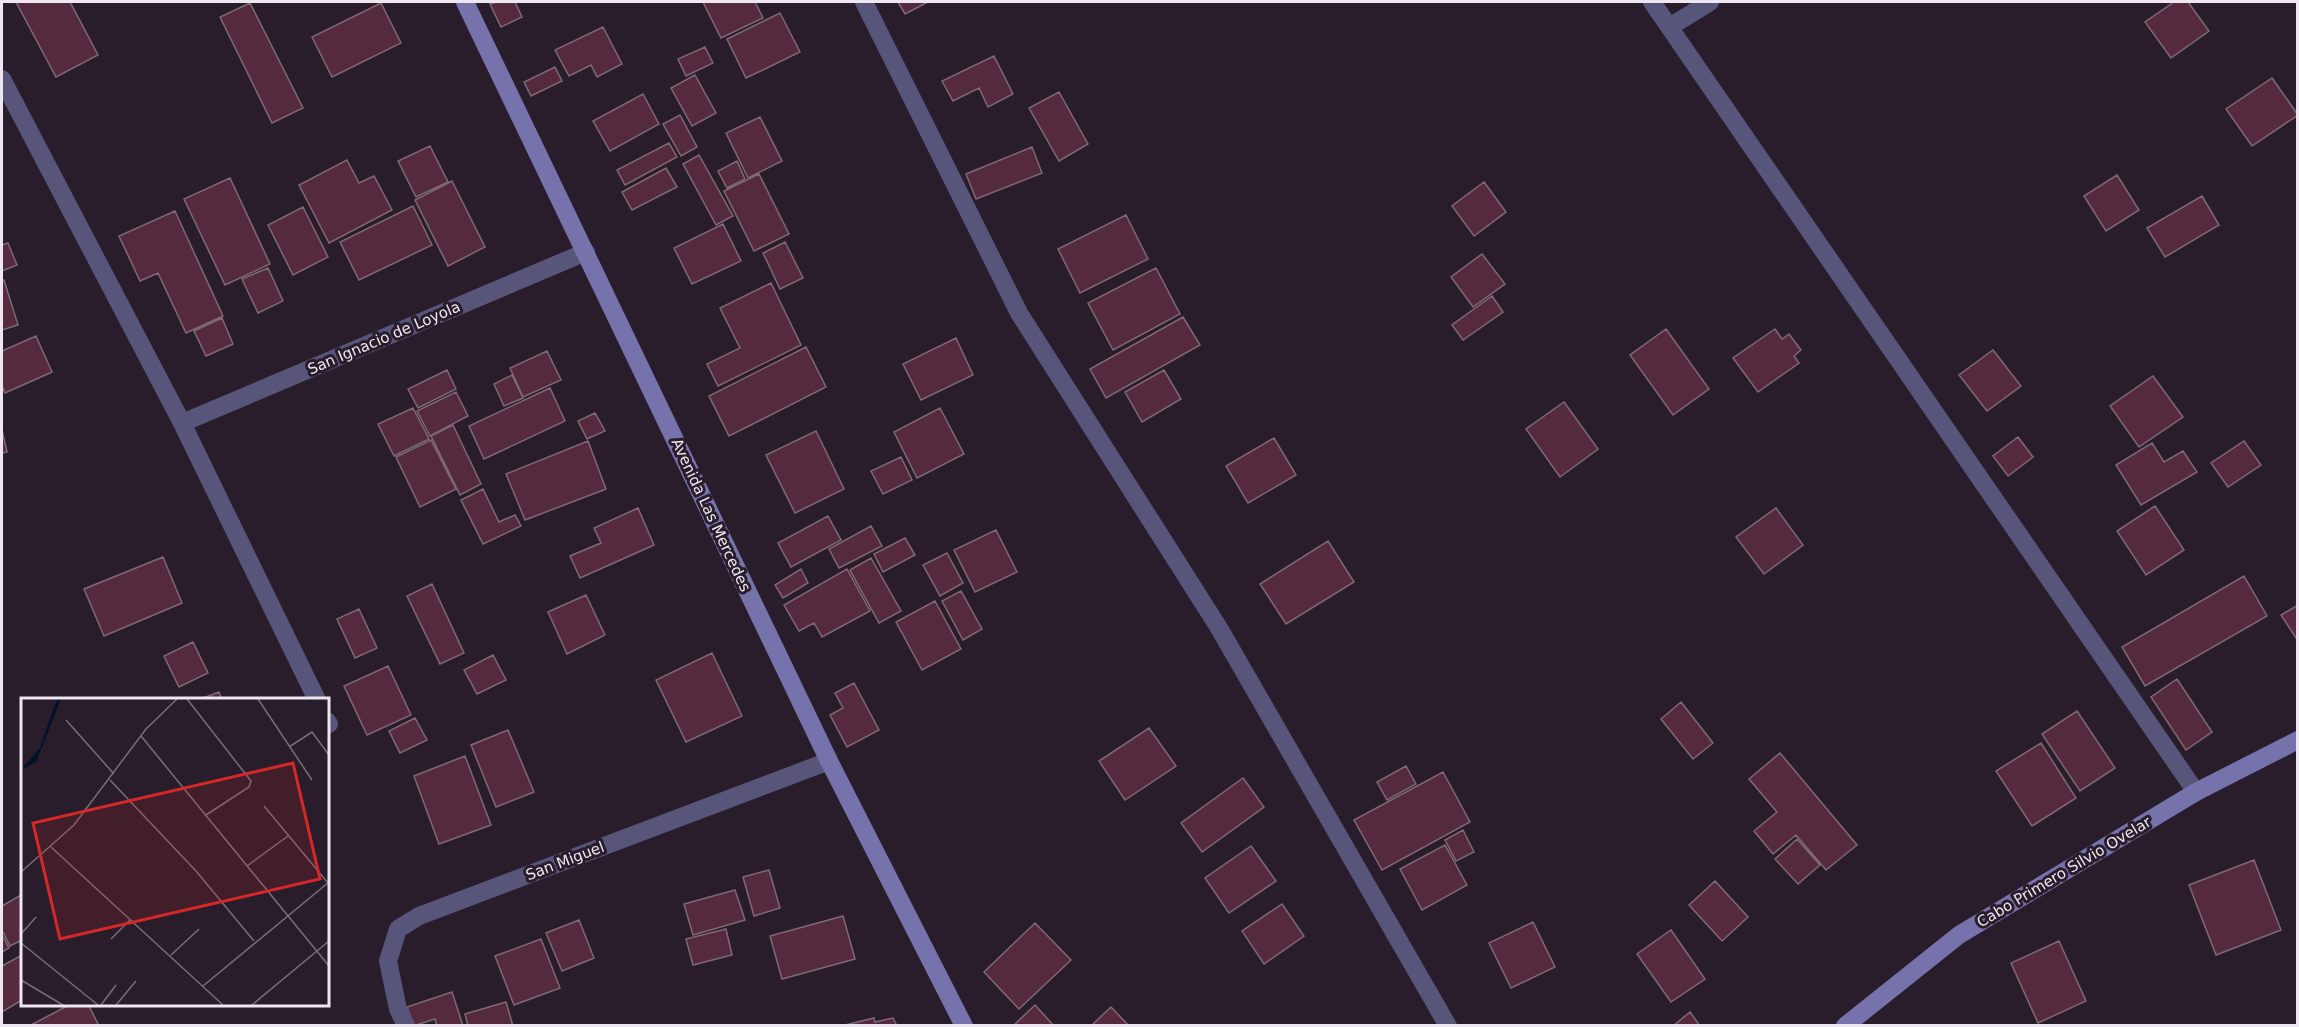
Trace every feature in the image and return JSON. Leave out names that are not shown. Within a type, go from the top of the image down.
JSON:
[{"type":"street","name":"Avenida Las Mercedes","points":[[465,2],[829,761],[964,1026]]},
{"type":"street","points":[[864,2],[1019,313],[1219,628],[1448,1026]]},
{"type":"street","points":[[1653,2],[2196,792]]},
{"type":"street","points":[[1671,26],[1710,2]]},
{"type":"street","points":[[2,79],[182,423],[316,698]]},
{"type":"street","name":"San Ignacio de Loyola","points":[[182,423],[586,252]]},
{"type":"street","name":"Cabo Primero Silvio Ovelar","points":[[1845,1026],[1959,935],[2196,792],[2298,740]]},
{"type":"street","name":"San Miguel","points":[[406,1026],[398,1009],[388,961],[398,929],[419,916],[829,761]]},
{"type":"building","points":[[16,2],[70,2],[98,55],[56,77]]},
{"type":"building","points":[[515,2],[522,17],[501,27],[490,4]]},
{"type":"building","points":[[703,2],[755,2],[763,18],[721,38]]},
{"type":"building","points":[[898,2],[928,2],[905,14]]},
{"type":"building","points":[[2174,2],[2188,2],[2209,31],[2171,58],[2145,22]]},
{"type":"building","points":[[250,3],[303,108],[272,123],[220,17]]},
{"type":"building","points":[[381,3],[401,43],[332,77],[312,37]]},
{"type":"building","points":[[780,13],[800,52],[746,78],[727,39]]},
{"type":"building","points":[[603,27],[622,64],[597,77],[591,65],[569,76],[555,50]]},
{"type":"building","points":[[705,47],[713,63],[686,76],[678,59]]},
{"type":"building","points":[[994,56],[1013,94],[988,107],[979,88],[953,101],[942,81]]},
{"type":"building","points":[[555,67],[562,81],[531,96],[524,82]]},
{"type":"building","points":[[695,75],[716,113],[692,126],[671,88]]},
{"type":"building","points":[[2272,78],[2298,115],[2252,146],[2226,109]]},
{"type":"building","points":[[1059,92],[1088,144],[1059,161],[1029,108]]},
{"type":"building","points":[[643,94],[659,124],[610,151],[593,121]]},
{"type":"building","points":[[680,115],[697,147],[681,156],[663,124]]},
{"type":"building","points":[[760,117],[782,161],[748,178],[726,133]]},
{"type":"building","points":[[669,143],[677,157],[625,185],[617,170]]},
{"type":"building","points":[[430,146],[448,182],[416,197],[398,161]]},
{"type":"building","points":[[1032,147],[1042,173],[976,199],[966,174]]},
{"type":"building","points":[[699,155],[733,216],[716,225],[683,164]]},
{"type":"building","points":[[347,160],[359,183],[374,176],[392,210],[329,243],[299,185]]},
{"type":"building","points":[[737,161],[745,179],[727,188],[718,171]]},
{"type":"building","points":[[666,168],[677,187],[632,210],[622,192]]},
{"type":"building","points":[[759,174],[789,234],[754,251],[724,191]]},
{"type":"building","points":[[2117,175],[2139,210],[2106,231],[2084,196]]},
{"type":"building","points":[[230,178],[270,264],[225,285],[184,199]]},
{"type":"building","points":[[452,181],[485,247],[448,266],[415,200]]},
{"type":"building","points":[[1484,182],[1506,212],[1474,236],[1452,206]]},
{"type":"building","points":[[2202,196],[2219,225],[2165,257],[2147,228]]},
{"type":"building","points":[[413,206],[432,245],[359,280],[340,242]]},
{"type":"building","points":[[303,207],[328,257],[293,275],[268,225]]},
{"type":"building","points":[[175,211],[223,316],[186,333],[158,273],[140,281],[119,236]]},
{"type":"building","points":[[1126,215],[1148,259],[1080,293],[1058,249]]},
{"type":"building","points":[[723,224],[741,261],[692,284],[674,248]]},
{"type":"building","points":[[785,242],[803,278],[780,289],[763,253]]},
{"type":"building","points":[[8,243],[17,265],[2,271],[2,245]]},
{"type":"building","points":[[1482,254],[1505,284],[1473,307],[1451,277]]},
{"type":"building","points":[[268,268],[283,301],[258,313],[242,279]]},
{"type":"building","points":[[1156,268],[1180,314],[1113,350],[1088,303]]},
{"type":"building","points":[[4,280],[18,325],[2,330],[2,281]]},
{"type":"building","points":[[771,283],[801,345],[718,386],[707,364],[740,348],[720,308]]},
{"type":"building","points":[[1492,296],[1503,312],[1463,340],[1452,325]]},
{"type":"building","points":[[1183,317],[1200,345],[1106,398],[1090,369]]},
{"type":"building","points":[[222,318],[233,344],[206,356],[194,331]]},
{"type":"building","points":[[1666,329],[1709,389],[1673,415],[1630,355]]},
{"type":"building","points":[[1775,329],[1782,339],[1789,334],[1801,350],[1794,356],[1799,363],[1758,392],[1733,358]]},
{"type":"building","points":[[36,336],[52,372],[5,393],[2,386],[2,351]]},
{"type":"building","points":[[956,338],[973,375],[921,400],[903,364]]},
{"type":"building","points":[[806,347],[826,387],[729,436],[709,396]]},
{"type":"building","points":[[1993,350],[2021,386],[1987,411],[1959,375]]},
{"type":"building","points":[[547,351],[561,380],[523,397],[510,368]]},
{"type":"building","points":[[447,370],[456,389],[418,408],[408,389]]},
{"type":"building","points":[[1164,370],[1181,399],[1142,422],[1125,392]]},
{"type":"building","points":[[512,375],[523,398],[504,406],[494,384]]},
{"type":"building","points":[[2153,376],[2183,417],[2139,447],[2110,406]]},
{"type":"building","points":[[550,388],[565,421],[484,459],[469,426]]},
{"type":"building","points":[[456,392],[468,416],[430,436],[417,411]]},
{"type":"building","points":[[1564,402],[1598,449],[1560,477],[1526,429]]},
{"type":"building","points":[[413,408],[429,439],[394,456],[378,424]]},
{"type":"building","points":[[940,408],[964,454],[917,478],[894,432]]},
{"type":"building","points":[[595,413],[605,431],[587,439],[578,421]]},
{"type":"building","points":[[453,425],[481,484],[460,495],[431,436]]},
{"type":"building","points":[[2,430],[7,452],[2,453]]},
{"type":"building","points":[[816,431],[844,489],[795,513],[766,455]]},
{"type":"building","points":[[2018,437],[2033,457],[2008,476],[1993,456]]},
{"type":"building","points":[[1274,438],[1296,475],[1248,503],[1226,466]]},
{"type":"building","points":[[431,440],[456,489],[420,507],[396,457]]},
{"type":"building","points":[[588,441],[606,489],[525,520],[506,474]]},
{"type":"building","points":[[2244,441],[2261,465],[2228,487],[2211,463]]},
{"type":"building","points":[[2152,443],[2164,462],[2183,451],[2197,472],[2141,505],[2116,465]]},
{"type":"building","points":[[901,457],[912,480],[883,494],[871,471]]},
{"type":"building","points":[[483,489],[499,522],[515,515],[521,526],[483,544],[461,500]]},
{"type":"building","points":[[2155,506],[2184,550],[2146,575],[2117,531]]},
{"type":"building","points":[[638,508],[654,545],[580,578],[570,556],[601,543],[594,528]]},
{"type":"building","points":[[1776,508],[1803,545],[1764,574],[1736,537]]},
{"type":"building","points":[[828,516],[841,540],[791,567],[778,543]]},
{"type":"building","points":[[871,526],[882,546],[839,568],[829,549]]},
{"type":"building","points":[[996,530],[1017,572],[975,592],[954,550]]},
{"type":"building","points":[[905,538],[915,555],[883,572],[874,554]]},
{"type":"building","points":[[1328,541],[1354,582],[1286,624],[1260,584]]},
{"type":"building","points":[[947,553],[963,583],[940,596],[923,565]]},
{"type":"building","points":[[163,557],[182,603],[104,636],[84,589]]},
{"type":"building","points":[[871,558],[901,611],[879,623],[850,570]]},
{"type":"building","points":[[801,569],[808,583],[783,598],[775,585]]},
{"type":"building","points":[[847,569],[870,611],[822,637],[814,623],[799,631],[784,605]]},
{"type":"building","points":[[2244,576],[2267,616],[2145,686],[2122,647]]},
{"type":"building","points":[[432,584],[464,653],[440,664],[407,596]]},
{"type":"building","points":[[961,591],[982,629],[963,640],[942,601]]},
{"type":"building","points":[[586,595],[605,635],[567,654],[548,612]]},
{"type":"building","points":[[935,601],[961,649],[922,670],[896,622]]},
{"type":"building","points":[[2298,605],[2298,641],[2281,615]]},
{"type":"building","points":[[359,609],[377,648],[355,658],[337,619]]},
{"type":"building","points":[[193,642],[208,673],[179,687],[164,656]]},
{"type":"building","points":[[712,653],[742,716],[686,742],[656,680]]},
{"type":"building","points":[[493,655],[506,680],[477,694],[464,670]]},
{"type":"building","points":[[388,666],[411,715],[367,735],[344,686]]},
{"type":"building","points":[[2177,679],[2212,732],[2186,750],[2151,697]]},
{"type":"building","points":[[854,683],[879,730],[847,747],[830,715],[843,708],[835,693]]},
{"type":"building","points":[[219,692],[221,698],[203,698]]},
{"type":"building","points":[[1681,702],[1713,743],[1693,759],[1661,719]]},
{"type":"building","points":[[2077,711],[2115,768],[2080,791],[2042,734]]},
{"type":"building","points":[[415,718],[427,740],[400,753],[389,731]]},
{"type":"building","points":[[1149,728],[1176,766],[1125,800],[1099,761]]},
{"type":"building","points":[[508,730],[534,792],[496,807],[471,745]]},
{"type":"building","points":[[2041,743],[2076,798],[2032,826],[1996,771]]},
{"type":"building","points":[[1780,753],[1857,845],[1826,870],[1796,835],[1773,854],[1754,831],[1777,812],[1749,779]]},
{"type":"building","points":[[465,756],[491,825],[439,844],[414,776]]},
{"type":"building","points":[[1406,766],[1416,784],[1387,800],[1377,782]]},
{"type":"building","points":[[1443,772],[1470,822],[1382,870],[1354,820]]},
{"type":"building","points":[[1243,778],[1264,807],[1202,852],[1181,823]]},
{"type":"building","points":[[1463,830],[1474,852],[1456,861],[1445,840]]},
{"type":"building","points":[[1797,839],[1820,865],[1798,884],[1775,859]]},
{"type":"building","points":[[1445,845],[1467,885],[1422,910],[1400,869]]},
{"type":"building","points":[[1251,846],[1276,881],[1229,913],[1205,878]]},
{"type":"building","points":[[2254,860],[2281,930],[2216,955],[2189,885]]},
{"type":"building","points":[[769,870],[780,908],[754,916],[743,877]]},
{"type":"building","points":[[1715,881],[1748,917],[1722,941],[1689,905]]},
{"type":"building","points":[[735,890],[745,920],[693,935],[684,904]]},
{"type":"building","points":[[21,895],[21,940],[10,946],[2,930],[2,906]]},
{"type":"building","points":[[1282,904],[1304,936],[1264,964],[1242,931]]},
{"type":"building","points":[[843,916],[855,959],[782,979],[770,936]]},
{"type":"building","points":[[579,920],[594,958],[562,971],[546,933]]},
{"type":"building","points":[[1533,922],[1555,967],[1511,988],[1489,943]]},
{"type":"building","points":[[1035,923],[1071,960],[1019,1009],[984,972]]},
{"type":"building","points":[[726,929],[732,955],[693,965],[686,939]]},
{"type":"building","points":[[1671,930],[1705,979],[1671,1002],[1637,954]]},
{"type":"building","points":[[2,935],[9,948],[2,952]]},
{"type":"building","points":[[541,939],[560,988],[514,1005],[495,956]]},
{"type":"building","points":[[2059,941],[2086,1001],[2038,1023],[2011,963]]},
{"type":"building","points":[[21,956],[21,1001],[2,1012],[2,966]]},
{"type":"building","points":[[452,992],[463,1026],[437,1026],[435,1019],[413,1026],[407,1007]]},
{"type":"building","points":[[506,1002],[513,1026],[468,1026],[465,1014]]},
{"type":"building","points":[[1035,1005],[1054,1026],[1013,1026]]},
{"type":"building","points":[[67,1006],[89,1006],[99,1026],[29,1026]]},
{"type":"building","points":[[1111,1007],[1129,1026],[1091,1026]]},
{"type":"building","points":[[1690,1012],[1700,1026],[1673,1026]]},
{"type":"building","points":[[874,1018],[875,1022],[893,1018],[897,1026],[841,1026]]}]
